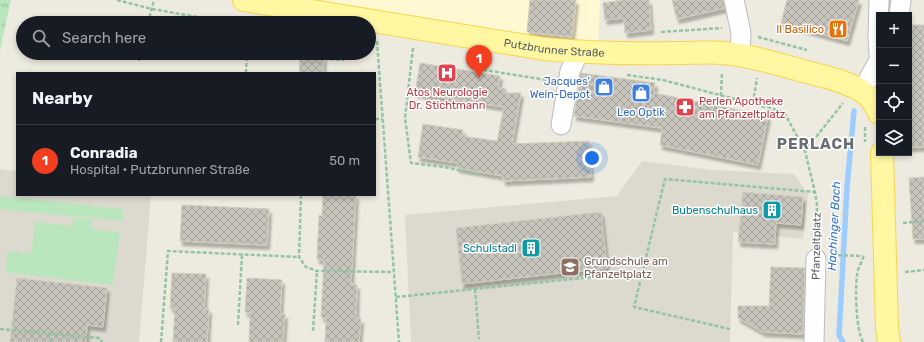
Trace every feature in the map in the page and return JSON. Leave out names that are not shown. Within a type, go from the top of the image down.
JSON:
[{"type":"main road","name":"Putzbrunner Straße","points":[[248,0],[340,16]]},
{"type":"main road","name":"Putzbrunner Straße","points":[[376,22],[545,49],[572,61],[621,53],[717,53],[740,55],[834,79],[862,91]]},
{"type":"main road","points":[[862,91],[876,104],[871,117]]},
{"type":"main road","points":[[874,149],[889,342]]},
{"type":"street","points":[[734,0],[741,32],[740,55]]},
{"type":"street","points":[[879,0],[879,48]]},
{"type":"street","points":[[899,12],[901,0]]},
{"type":"street","points":[[561,125],[572,61]]},
{"type":"street","points":[[862,91],[876,65]]},
{"type":"street","name":"Pfanzeltplatz","points":[[814,342],[824,257]]},
{"type":"path","points":[[117,0],[152,9],[192,16]]},
{"type":"path","points":[[150,16],[154,0]]},
{"type":"path","points":[[376,38],[396,297],[398,342]]},
{"type":"path","points":[[414,46],[405,118],[411,163],[444,167],[477,174]]},
{"type":"path","points":[[478,56],[484,70],[547,80],[572,61]]},
{"type":"path","points":[[246,72],[247,60]]},
{"type":"path","points":[[721,96],[722,69]]},
{"type":"path","points":[[753,103],[759,72]]},
{"type":"path","name":"Pfanzeltplatz","points":[[625,74],[663,80],[784,112],[805,151],[815,192],[824,257]]},
{"type":"path","points":[[805,151],[844,102],[862,91]]},
{"type":"path","points":[[871,117],[865,129],[874,149]]},
{"type":"path","points":[[376,119],[382,119]]},
{"type":"path","points":[[730,329],[634,307],[665,179],[815,192]]},
{"type":"path","points":[[301,196],[299,258],[306,267],[317,271],[393,272]]},
{"type":"path","points":[[901,223],[924,221]]},
{"type":"path","points":[[862,342],[858,324],[857,274],[864,256],[864,248]]},
{"type":"path","points":[[161,342],[168,251],[299,258]]},
{"type":"path","points":[[238,325],[242,255]]},
{"type":"path","points":[[824,257],[852,256]]},
{"type":"path","points":[[902,272],[924,270]]},
{"type":"path","points":[[313,331],[317,271]]},
{"type":"path","points":[[396,297],[642,272]]},
{"type":"path","points":[[475,289],[479,339]]},
{"type":"path","points":[[0,329],[99,338],[102,342]]},
{"type":"path","points":[[50,342],[51,334]]},
{"type":"shaded area","points":[[326,0],[600,0],[597,62],[376,30],[376,16],[326,16]]},
{"type":"shaded area","name":"Grundschule am Pfanzeltplatz","points":[[642,161],[712,170],[794,174],[808,194],[803,239],[733,232],[730,342],[411,342],[405,215],[617,196]]},
{"type":"shaded area","points":[[0,169],[16,171],[16,196],[151,196],[139,342],[0,342]]},
{"type":"green space","points":[[0,0],[11,0],[0,50]]},
{"type":"green space","points":[[0,196],[123,209],[123,221],[0,209]]},
{"type":"green space","points":[[73,218],[91,220],[91,229],[120,232],[113,285],[5,272],[8,251],[31,254],[35,222],[72,226]]},
{"type":"building","points":[[530,0],[576,0],[572,37],[527,32]]},
{"type":"building","points":[[623,0],[649,0],[651,30],[625,33],[624,18],[605,20],[603,3]]},
{"type":"building","points":[[672,0],[723,0],[725,8],[677,19]]},
{"type":"building","points":[[787,0],[859,0],[847,41],[781,23]]},
{"type":"building","points":[[912,25],[924,25],[924,147],[912,147]]},
{"type":"building","points":[[300,60],[324,60],[323,72],[299,72]]},
{"type":"building","points":[[420,63],[500,76],[498,88],[506,89],[506,93],[521,93],[512,144],[589,141],[591,177],[503,181],[503,176],[457,168],[458,163],[418,157],[423,124],[463,130],[462,136],[497,141],[504,107],[415,93]]},
{"type":"building","points":[[581,73],[655,83],[654,93],[768,116],[758,165],[660,145],[662,128],[574,116]]},
{"type":"building","points":[[924,177],[924,239],[913,239],[909,178]]},
{"type":"building","name":"Bubenschulhaus","points":[[743,192],[803,197],[801,225],[776,223],[775,244],[738,242]]},
{"type":"building","points":[[323,196],[356,196],[351,284],[357,285],[356,318],[361,319],[359,342],[325,342],[326,318],[321,317],[324,260],[317,259],[319,215],[322,216]]},
{"type":"building","points":[[182,205],[269,209],[267,245],[180,241]]},
{"type":"building","name":"Schulstadl","points":[[601,212],[607,268],[462,284],[456,228]]},
{"type":"building","points":[[771,267],[805,268],[803,334],[763,332],[738,318],[738,306],[769,306]]},
{"type":"building","points":[[172,273],[206,274],[204,309],[209,309],[207,342],[173,342],[175,308],[170,308]]},
{"type":"building","points":[[17,278],[107,288],[103,327],[87,325],[86,342],[10,342]]},
{"type":"building","points":[[247,278],[282,280],[280,314],[285,314],[283,342],[249,342],[250,313],[245,312]]},
{"type":"waterway","name":"Hachinger Bach","points":[[889,12],[891,0]]},
{"type":"waterway","name":"Hachinger Bach","points":[[843,342],[839,335],[847,187],[854,111]]},
{"type":"place","name":"Il Basilico","points":[[838,29]]},
{"type":"place","name":"Atos Neurologie Dr. Stichtmann","points":[[447,73]]},
{"type":"place","name":"Conradia","points":[[479,78]]},
{"type":"place","name":"Jacques' Wein-Depot","points":[[604,87]]},
{"type":"place","name":"Leo Optik","points":[[641,93]]},
{"type":"place","name":"Perlen Apotheke am Pfanzeltplatz","points":[[685,107]]},
{"type":"place","name":"Bubenschulhaus","points":[[772,210]]},
{"type":"place","name":"Schulstadl","points":[[531,248]]},
{"type":"place","name":"Grundschule am Pfanzeltplatz","points":[[570,267]]},
{"type":"district","name":"PERLACH","points":[[816,144]]}]
